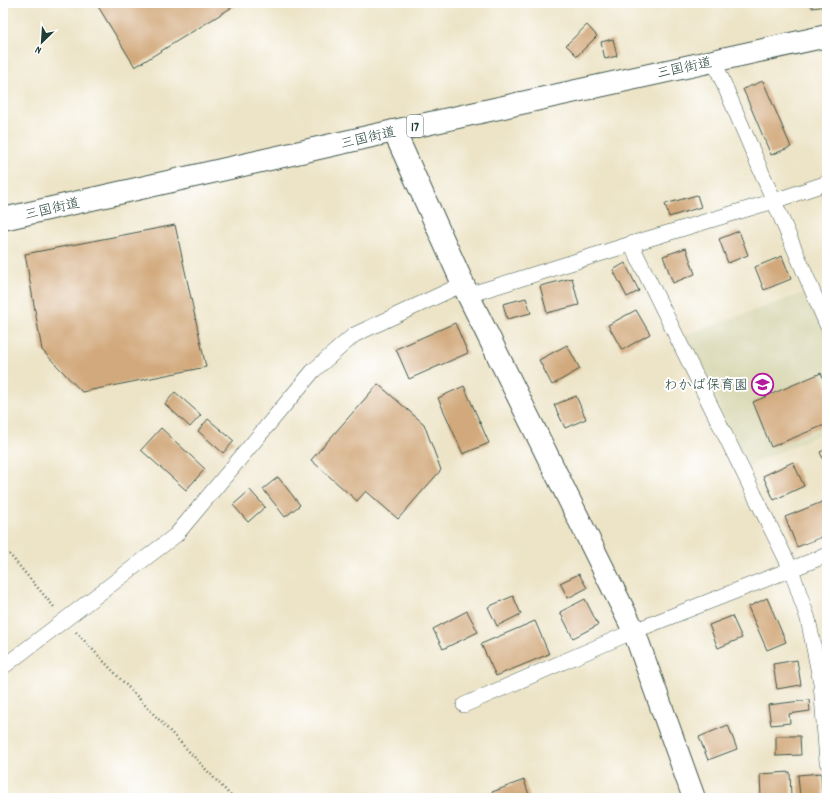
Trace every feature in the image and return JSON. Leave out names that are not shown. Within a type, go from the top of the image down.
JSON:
[{"type":"main road","name":"三国街道","points":[[3,219],[827,36]]},
{"type":"main road","points":[[394,131],[466,290],[634,630],[694,798]]},
{"type":"street","points":[[714,61],[827,325]]},
{"type":"street","points":[[3,667],[176,535],[313,371],[354,335],[466,290],[631,244],[774,201],[827,183]]},
{"type":"street","points":[[631,244],[791,569],[808,619],[821,684],[827,762]]},
{"type":"street","points":[[464,705],[634,630],[827,555]]},
{"type":"path","points":[[3,549],[10,555],[64,620],[233,798]]},
{"type":"shaded area","name":"わかば保育園","points":[[812,290],[827,325],[827,431],[741,469],[676,338]]},
{"type":"building","points":[[96,3],[239,3],[135,67]]},
{"type":"building","points":[[812,3],[827,3],[827,6],[812,8]]},
{"type":"building","points":[[587,25],[597,36],[577,56],[566,45]]},
{"type":"building","points":[[613,39],[617,56],[605,59],[601,42]]},
{"type":"building","points":[[763,81],[791,147],[771,155],[743,89]]},
{"type":"building","points":[[697,195],[701,207],[669,217],[665,204]]},
{"type":"building","points":[[175,225],[206,367],[82,392],[42,350],[25,254]]},
{"type":"building","points":[[739,231],[748,255],[728,263],[719,239]]},
{"type":"building","points":[[686,248],[695,274],[673,283],[663,256]]},
{"type":"building","points":[[782,256],[791,279],[764,290],[755,267]]},
{"type":"building","points":[[625,263],[639,291],[627,297],[613,270]]},
{"type":"building","points":[[572,278],[579,305],[547,313],[540,286]]},
{"type":"building","points":[[526,298],[531,313],[507,319],[503,304]]},
{"type":"building","points":[[636,310],[650,334],[622,350],[608,325]]},
{"type":"building","points":[[455,323],[468,353],[409,379],[396,349]]},
{"type":"building","points":[[567,345],[580,369],[552,385],[539,360]]},
{"type":"building","points":[[821,373],[827,387],[827,424],[771,447],[753,402]]},
{"type":"building","points":[[378,384],[424,424],[441,470],[398,519],[366,491],[357,501],[311,460]]},
{"type":"building","points":[[464,386],[489,443],[463,454],[438,398]]},
{"type":"building","points":[[175,392],[201,415],[190,427],[165,404]]},
{"type":"building","points":[[576,396],[586,419],[565,428],[554,405]]},
{"type":"building","points":[[208,419],[234,441],[223,453],[198,431]]},
{"type":"building","points":[[161,428],[205,469],[186,490],[141,450]]},
{"type":"building","points":[[827,449],[827,468],[820,452]]},
{"type":"building","points":[[793,462],[804,486],[774,500],[763,476]]},
{"type":"building","points":[[278,477],[300,505],[285,517],[263,489]]},
{"type":"building","points":[[250,490],[265,507],[248,522],[233,505]]},
{"type":"building","points":[[827,500],[827,535],[797,547],[785,517]]},
{"type":"building","points":[[579,574],[587,588],[568,598],[560,583]]},
{"type":"building","points":[[513,596],[521,614],[497,626],[488,607]]},
{"type":"building","points":[[767,598],[786,642],[767,650],[748,607]]},
{"type":"building","points":[[585,599],[598,625],[573,638],[560,612]]},
{"type":"building","points":[[467,611],[478,632],[443,649],[433,629]]},
{"type":"building","points":[[732,616],[742,638],[718,648],[709,625]]},
{"type":"building","points":[[535,621],[549,654],[496,676],[481,644]]},
{"type":"building","points":[[797,660],[801,685],[777,689],[773,664]]},
{"type":"building","points":[[809,700],[810,711],[789,714],[790,723],[771,725],[768,705]]},
{"type":"building","points":[[728,725],[737,749],[708,760],[699,737]]},
{"type":"building","points":[[776,736],[800,736],[801,755],[776,756]]},
{"type":"building","points":[[790,772],[791,798],[761,798],[760,774]]},
{"type":"building","points":[[821,773],[823,798],[800,798],[798,775]]},
{"type":"building","points":[[524,780],[530,798],[494,798],[492,792]]},
{"type":"place","name":"わかば保育園","points":[[763,384]]}]
